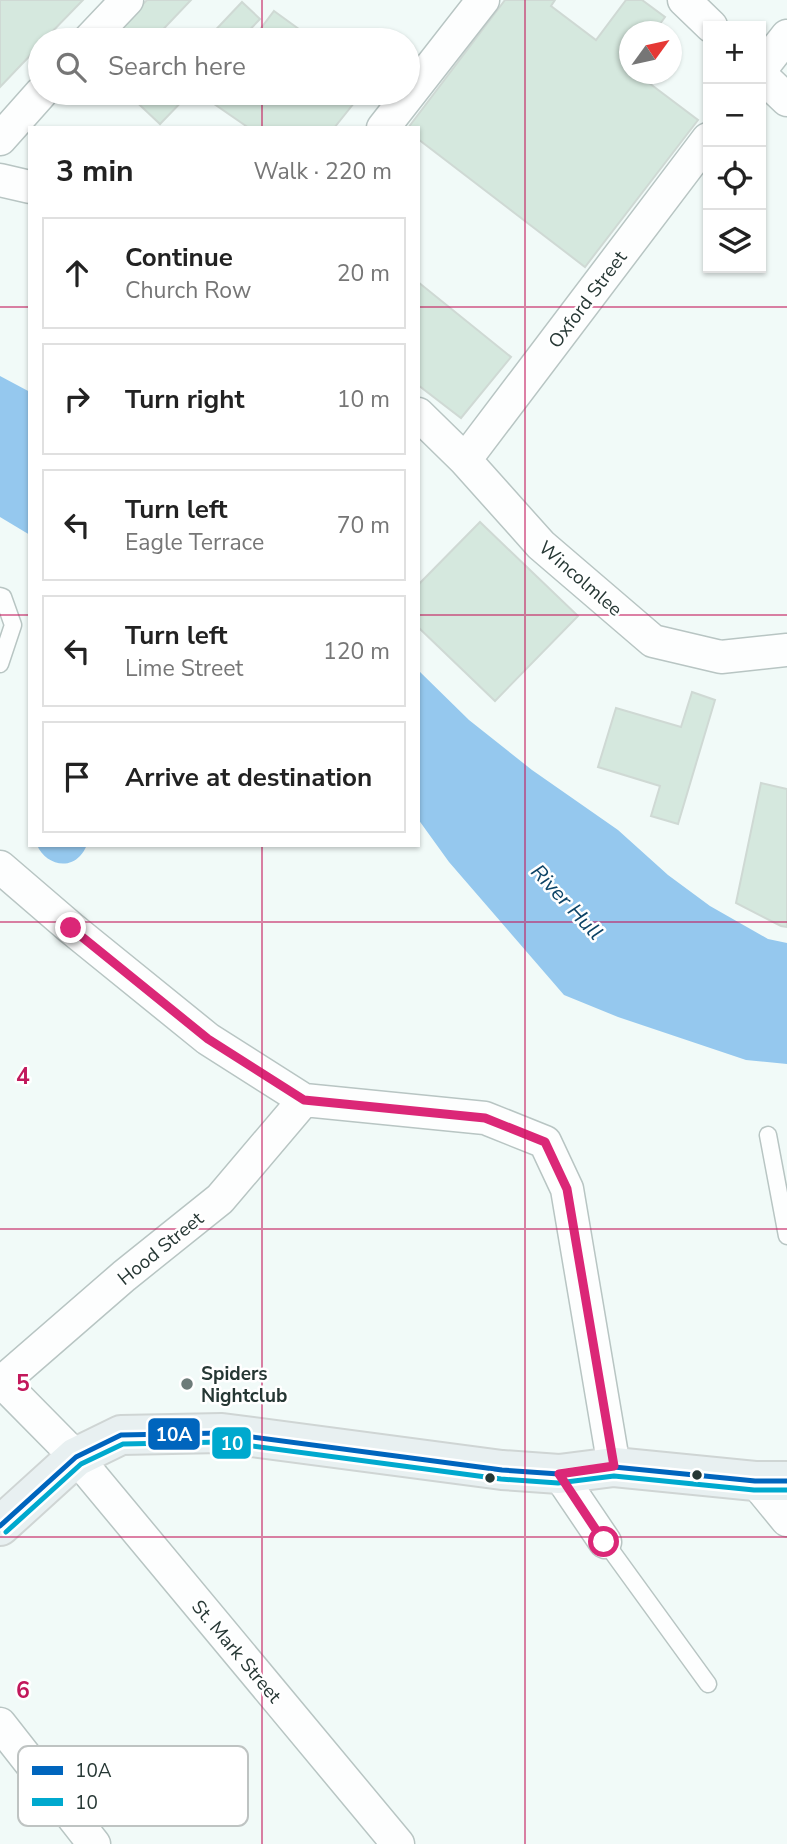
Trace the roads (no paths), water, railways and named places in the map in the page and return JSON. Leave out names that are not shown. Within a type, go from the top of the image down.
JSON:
[{"type":"main road","points":[[0,1526],[76,1457],[121,1435],[222,1433],[502,1470],[559,1474],[614,1466],[771,1481]]},
{"type":"street","points":[[100,28],[127,0]]},
{"type":"street","points":[[420,81],[483,0]]},
{"type":"street","points":[[684,0],[705,21]]},
{"type":"street","points":[[766,63],[787,36]]},
{"type":"street","points":[[766,80],[787,100]]},
{"type":"street","points":[[0,139],[30,105]]},
{"type":"street","points":[[385,126],[401,105]]},
{"type":"street","name":"Oxford Street","points":[[465,460],[703,146]]},
{"type":"street","points":[[0,180],[28,187]]},
{"type":"street","name":"Wincolmlee","points":[[420,416],[465,460],[541,545],[653,641],[721,657],[787,650]]},
{"type":"street","points":[[0,867],[208,1039],[304,1100],[485,1118],[545,1142],[567,1189],[614,1466]]},
{"type":"street","name":"Hood Street","points":[[1,1381],[124,1276],[220,1199],[304,1100]]},
{"type":"street","name":"St. Mark Street","points":[[1,1381],[76,1457],[398,1844]]},
{"type":"street","points":[[559,1474],[604,1542]]},
{"type":"street","points":[[771,1481],[787,1520]]},
{"type":"street","points":[[0,1724],[18,1747]]},
{"type":"street","points":[[80,1826],[94,1844]]},
{"type":"lane","points":[[0,596],[3,597],[13,625],[0,664]]},
{"type":"lane","points":[[768,1135],[787,1234]]},
{"type":"lane","points":[[604,1542],[708,1684]]},
{"type":"water","points":[[0,376],[28,391],[28,534],[0,517]]},
{"type":"water","name":"River Hull","points":[[420,672],[469,720],[532,770],[618,830],[668,875],[710,906],[768,939],[787,943],[787,1064],[746,1060],[618,1017],[564,995],[449,862],[420,822]]},
{"type":"water","points":[[38,847],[86,847],[74,861],[62,864],[50,860]]},
{"type":"place","name":"Spiders Nightclub","points":[[187,1384]]}]
